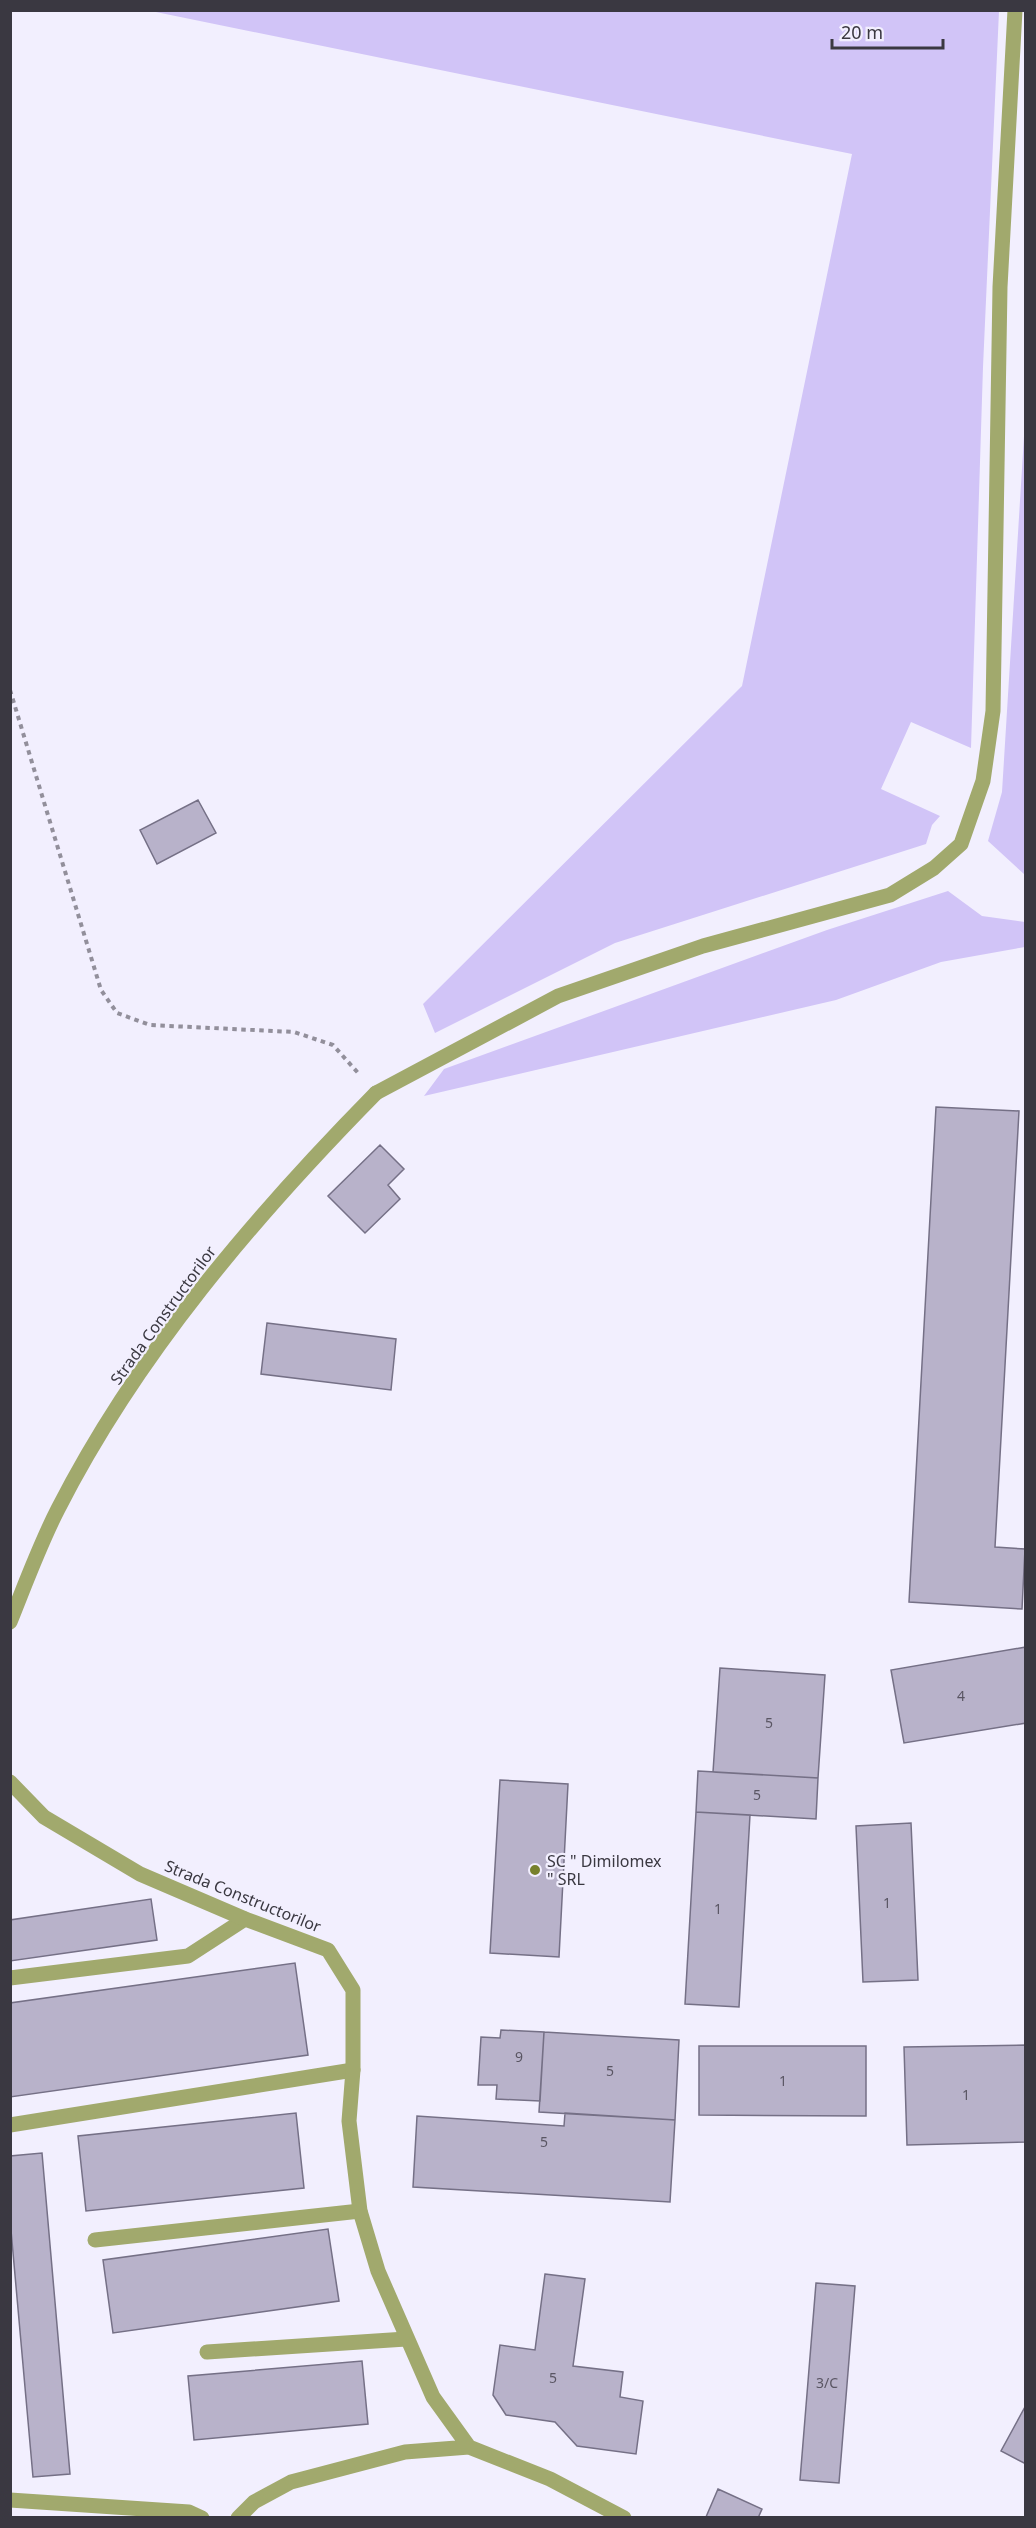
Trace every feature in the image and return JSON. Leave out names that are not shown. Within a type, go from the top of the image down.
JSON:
[{"type":"street","name":"Strada Constructorilor","points":[[10,1623],[57,1510],[103,1431],[153,1353],[250,1228],[323,1146],[376,1093],[558,996],[703,946],[890,895],[934,868],[961,844],[983,782],[993,711],[1000,287],[1015,10]]},
{"type":"street","name":"Strada Constructorilor","points":[[11,1784],[44,1817],[140,1874],[245,1919],[328,1950],[353,1990],[353,2070],[349,2121],[360,2211],[378,2271],[406,2339],[433,2397],[469,2447]]},
{"type":"street","points":[[10,1978],[188,1956],[245,1919]]},
{"type":"street","points":[[10,2125],[353,2070]]},
{"type":"street","points":[[95,2240],[360,2211]]},
{"type":"street","points":[[207,2352],[406,2339]]},
{"type":"street","points":[[238,2517],[254,2502],[291,2482],[405,2452],[469,2447],[550,2479],[624,2517]]},
{"type":"street","points":[[10,2500],[189,2512],[202,2517]]},
{"type":"path","points":[[10,690],[101,990],[117,1013],[150,1024],[294,1032],[333,1045],[376,1093]]},
{"type":"shaded area","points":[[151,11],[999,11],[983,367],[971,748],[911,722],[881,789],[940,816],[932,825],[926,844],[615,943],[435,1033],[423,1004],[742,686],[852,154]]},
{"type":"shaded area","points":[[1025,420],[1025,875],[988,841],[1002,792]]},
{"type":"shaded area","points":[[948,891],[982,916],[1025,922],[1025,947],[941,962],[836,1000],[424,1096],[444,1069],[827,930]]},
{"type":"building","points":[[198,800],[216,833],[157,864],[140,830]]},
{"type":"building","points":[[936,1107],[1019,1111],[995,1547],[1025,1549],[1022,1609],[909,1602]]},
{"type":"building","points":[[380,1145],[404,1169],[388,1185],[400,1199],[365,1233],[328,1196]]},
{"type":"building","points":[[267,1323],[396,1339],[391,1390],[261,1374]]},
{"type":"building","points":[[1026,1647],[1026,1723],[904,1743],[891,1670]]},
{"type":"building","points":[[720,1668],[825,1675],[818,1778],[713,1772]]},
{"type":"building","points":[[698,1771],[818,1778],[816,1819],[696,1812]]},
{"type":"building","points":[[500,1780],[568,1784],[559,1957],[490,1953]]},
{"type":"building","points":[[696,1812],[750,1815],[739,2007],[685,2004]]},
{"type":"building","points":[[911,1823],[918,1980],[863,1982],[856,1826]]},
{"type":"building","points":[[151,1899],[157,1940],[10,1961],[10,1920]]},
{"type":"building","points":[[295,1963],[308,2055],[10,2097],[10,2003]]},
{"type":"building","points":[[501,2030],[544,2032],[540,2101],[496,2099],[497,2085],[478,2085],[481,2037],[500,2038]]},
{"type":"building","points":[[544,2032],[679,2040],[675,2120],[539,2112]]},
{"type":"building","points":[[1026,2045],[1026,2142],[907,2145],[904,2047]]},
{"type":"building","points":[[699,2046],[866,2046],[866,2116],[699,2115]]},
{"type":"building","points":[[296,2113],[304,2188],[86,2211],[78,2136]]},
{"type":"building","points":[[565,2113],[675,2120],[670,2202],[413,2187],[417,2116],[564,2126]]},
{"type":"building","points":[[42,2153],[70,2474],[33,2477],[10,2219],[10,2156]]},
{"type":"building","points":[[328,2229],[339,2301],[113,2333],[103,2260]]},
{"type":"building","points":[[545,2274],[585,2279],[573,2366],[623,2372],[620,2397],[643,2401],[636,2454],[577,2446],[555,2422],[506,2415],[493,2395],[500,2345],[535,2350]]},
{"type":"building","points":[[816,2283],[855,2286],[839,2483],[800,2480]]},
{"type":"building","points":[[362,2361],[368,2424],[194,2440],[188,2376]]},
{"type":"building","points":[[1026,2405],[1026,2464],[1001,2451]]},
{"type":"building","points":[[718,2489],[762,2509],[758,2518],[706,2517]]},
{"type":"place","name":"SC \" Dimilomex \" SRL","points":[[535,1870]]}]
